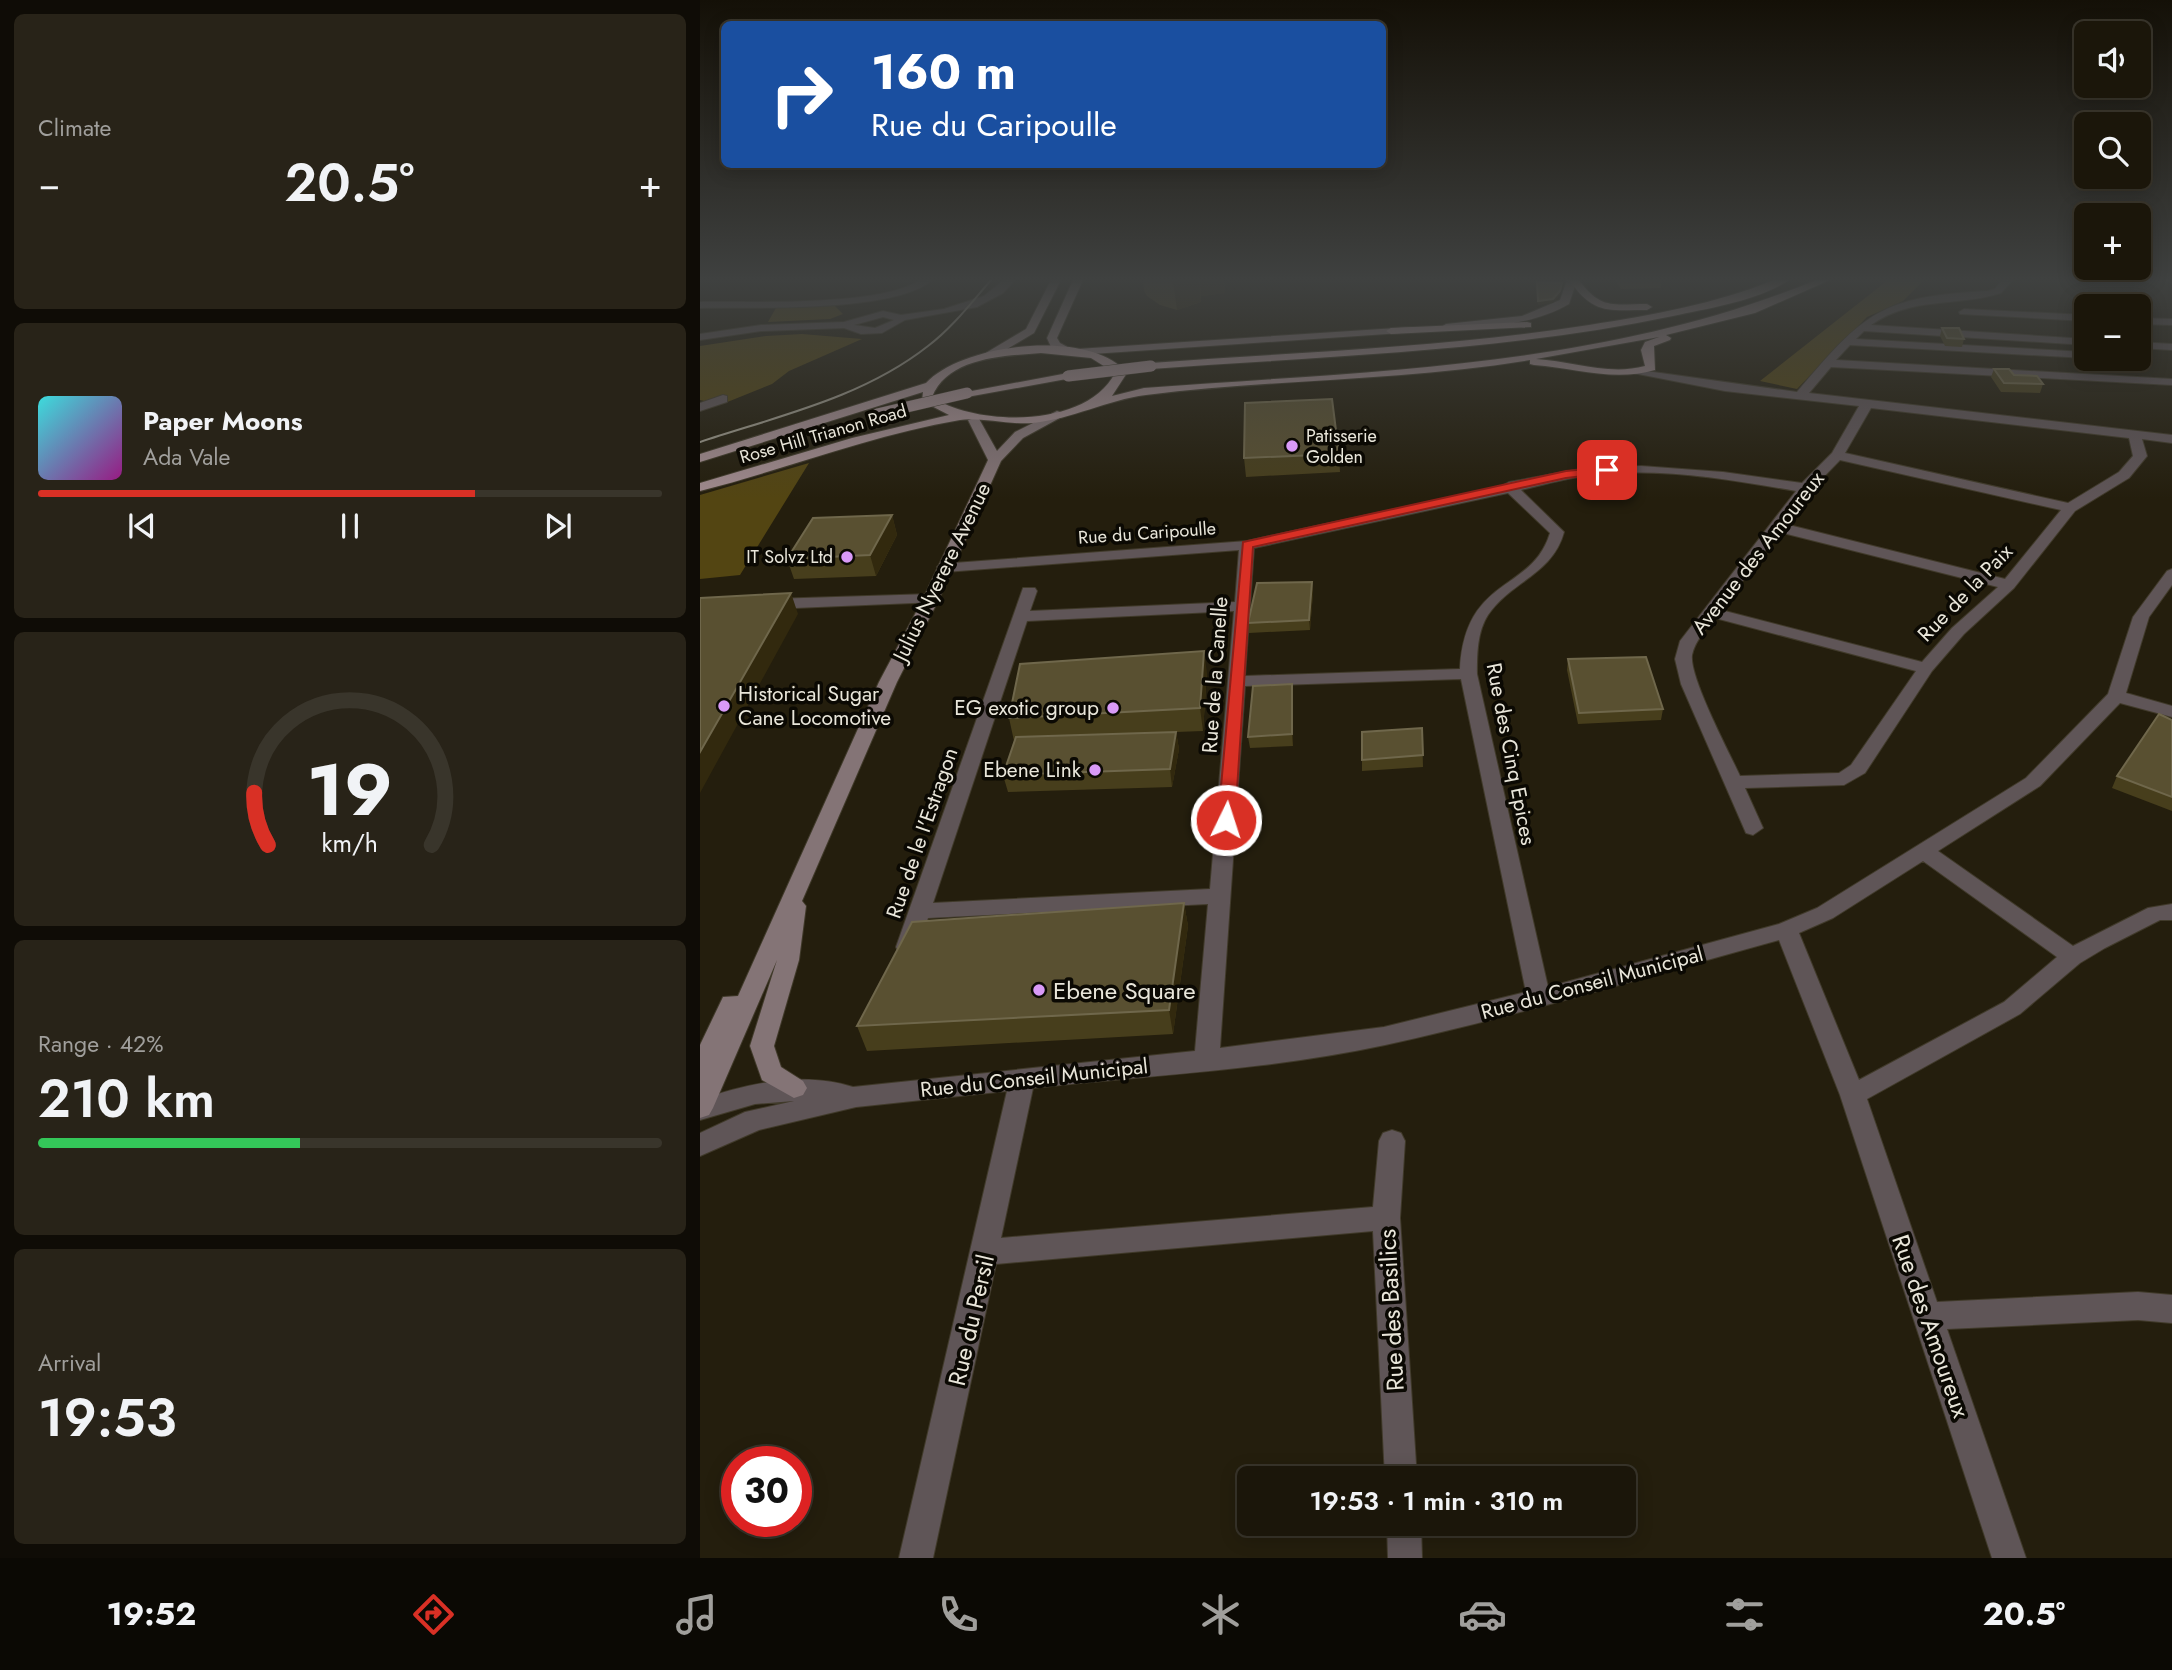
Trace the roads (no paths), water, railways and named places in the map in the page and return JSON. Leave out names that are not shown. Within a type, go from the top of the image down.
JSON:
[{"type":"main road","name":"Julius Nyerere Avenue","points":[[988,356],[994,353]]},
{"type":"main road","name":"Julius Nyerere Avenue","points":[[1017,353],[988,356],[956,366],[928,386],[926,398],[936,409],[974,420],[1022,420],[1061,414],[1091,405],[1110,394],[1120,383],[1121,373],[1114,364],[1078,353]]},
{"type":"main road","points":[[700,470],[877,414],[967,393],[1068,376],[1151,366],[1370,353]]},
{"type":"main road","points":[[1091,405],[1144,392],[1466,367],[1552,353]]},
{"type":"main road","points":[[1310,381],[1349,382],[1537,362],[1598,373],[1639,373],[1651,368],[1648,353]]},
{"type":"main road","points":[[700,458],[928,386]]},
{"type":"main road","name":"Julius Nyerere Avenue","points":[[700,1109],[888,682],[931,599],[995,460],[1019,435],[1061,414]]},
{"type":"main road","name":"Rose Hill Trianon Road","points":[[700,487],[857,441],[957,417]]},
{"type":"main road","name":"Julius Nyerere Avenue","points":[[974,420],[995,460]]},
{"type":"main road","name":"Julius Nyerere Avenue","points":[[700,1073],[769,917],[799,879]]},
{"type":"main road","points":[[794,1088],[771,1073],[762,1045],[788,960],[799,879]]},
{"type":"street","points":[[1801,395],[1838,353]]},
{"type":"street","points":[[2049,353],[2074,354]]},
{"type":"street","points":[[2151,359],[2172,360]]},
{"type":"street","points":[[1828,363],[2172,382]]},
{"type":"street","points":[[1639,373],[1699,380],[1725,387],[2172,439]]},
{"type":"street","points":[[700,407],[723,399]]},
{"type":"street","name":"Avenue des Amoureux","points":[[1753,828],[1690,684],[1683,659],[1686,645],[1805,488],[1838,455],[1868,402]]},
{"type":"street","name":"Rue de la Paix","points":[[1734,782],[1844,779],[1858,769],[1888,729],[1926,667],[1958,631],[2009,585],[2070,508],[2124,474],[2140,456],[2134,434]]},
{"type":"street","points":[[1838,455],[2070,508]]},
{"type":"street","name":"Rue du Caripoulle","points":[[946,567],[1247,545],[1566,474],[1666,469],[1703,471],[1805,488]]},
{"type":"street","name":"Rue des Cinq Epices","points":[[1509,486],[1557,532],[1556,542],[1546,556],[1480,615],[1468,658],[1468,674],[1539,998]]},
{"type":"street","points":[[1778,527],[2009,585]]},
{"type":"street","name":"Rue de la Canelle","points":[[1207,1059],[1247,545]]},
{"type":"street","name":"Rue du Conseil Municipal","points":[[856,1097],[1305,1049],[1384,1036],[1539,998],[1786,930],[1825,913],[2034,782],[2116,696],[2141,617],[2172,574]]},
{"type":"street","name":"Rue de le I'Estragon","points":[[898,971],[1030,592]]},
{"type":"street","points":[[749,605],[931,599]]},
{"type":"street","points":[[1021,616],[1243,606]]},
{"type":"street","points":[[1710,612],[1926,667]]},
{"type":"street","points":[[1237,681],[1468,674]]},
{"type":"street","points":[[2116,696],[2172,712]]},
{"type":"street","points":[[1923,851],[2072,957]]},
{"type":"street","points":[[919,911],[1221,895]]},
{"type":"street","points":[[1786,930],[1853,1094],[2012,1008],[2072,957],[2129,924],[2156,913],[2172,912]]},
{"type":"street","name":"Rue du Persil","points":[[916,1558],[1022,1081]]},
{"type":"street","points":[[700,1109],[758,1092],[794,1088],[856,1097]]},
{"type":"street","name":"Rue des Amoureux","points":[[1853,1094],[2009,1558]]},
{"type":"street","points":[[700,1145],[754,1120],[856,1097]]},
{"type":"street","name":"Rue des Basilics","points":[[1392,1141],[1386,1217],[1400,1466]]},
{"type":"street","points":[[986,1252],[1386,1217]]},
{"type":"street","points":[[1927,1316],[2138,1306],[2172,1309]]},
{"type":"street","points":[[1404,1536],[1405,1558]]},
{"type":"tram line","points":[[700,442],[819,404],[876,379],[918,353]]},
{"type":"place","name":"Patisserie Golden","points":[[1292,446]]},
{"type":"place","name":"IT Solvz Ltd","points":[[847,557]]},
{"type":"place","name":"Historical Sugar Cane Locomotive","points":[[724,706]]},
{"type":"place","name":"EG exotic group","points":[[1113,708]]},
{"type":"place","name":"Ebene Link","points":[[1095,770]]},
{"type":"place","name":"Ebene Square","points":[[1039,990]]}]
